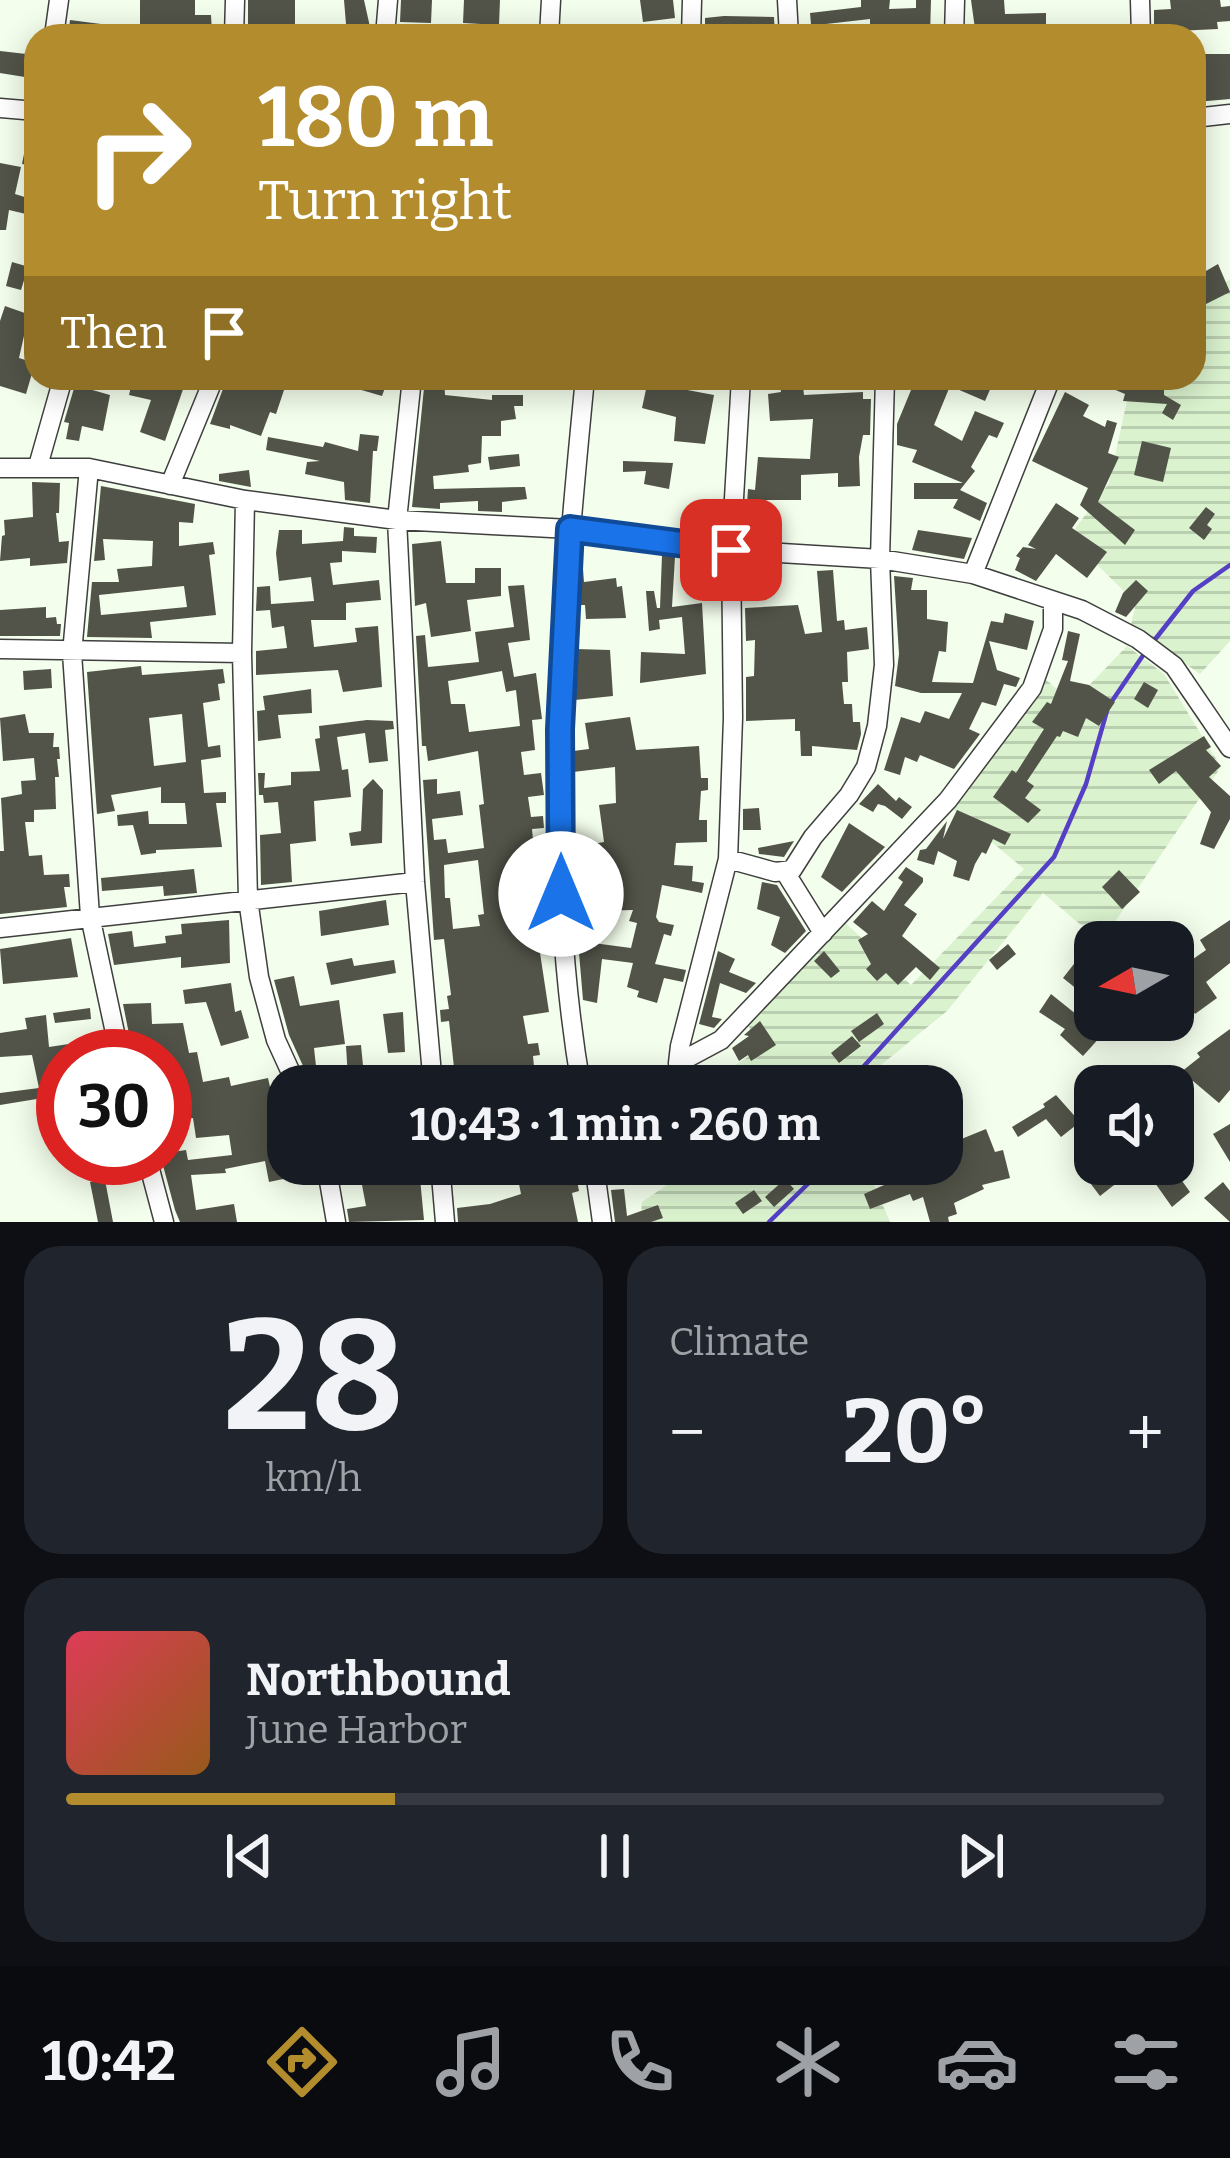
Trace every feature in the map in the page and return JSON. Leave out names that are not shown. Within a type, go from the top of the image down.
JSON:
[{"type":"street","points":[[38,466],[60,390]]},
{"type":"street","points":[[170,485],[209,390]]},
{"type":"street","points":[[411,390],[397,520],[415,882],[431,1065]]},
{"type":"street","points":[[577,1065],[569,1016],[561,894],[561,708],[570,529],[584,390]]},
{"type":"street","points":[[678,1064],[728,859],[733,718],[731,550],[741,390]]},
{"type":"street","points":[[728,859],[792,870],[866,766],[878,726],[884,665],[880,560],[885,390]]},
{"type":"street","points":[[973,574],[1046,390]]},
{"type":"street","points":[[0,468],[88,468],[244,500],[397,520],[570,529],[973,574],[1082,610],[1145,645],[1174,666],[1230,748]]},
{"type":"street","points":[[88,468],[72,653],[90,916],[114,1029]]},
{"type":"street","points":[[244,500],[248,899],[259,977],[275,1040],[287,1065]]},
{"type":"street","points":[[678,1064],[721,1040],[948,800],[1032,688],[1053,629],[1053,601]]},
{"type":"street","points":[[0,649],[242,653]]},
{"type":"street","points":[[785,872],[823,933]]},
{"type":"street","points":[[0,928],[415,882]]},
{"type":"street","points":[[154,1185],[164,1222]]},
{"type":"street","points":[[330,1185],[336,1222]]},
{"type":"street","points":[[442,1185],[446,1222]]},
{"type":"street","points":[[597,1185],[602,1222]]},
{"type":"green space","points":[[1230,279],[1230,641],[1200,674],[1131,625],[1136,603],[1069,537],[1109,483],[1129,390],[1206,390],[1206,297]]},
{"type":"green space","points":[[1127,646],[1164,674],[1221,767],[1115,921],[1076,921],[1043,893],[947,1011],[881,1065],[735,1065],[760,1049],[743,1015],[833,911],[911,985],[1024,869],[944,802],[1040,675],[1073,702]]},
{"type":"green space","points":[[667,1185],[874,1185],[890,1222],[640,1222],[642,1202]]},
{"type":"building","points":[[140,0],[195,0],[195,15],[211,15],[212,24],[140,24]]},
{"type":"building","points":[[248,0],[295,0],[295,24],[248,24]]},
{"type":"building","points":[[344,0],[364,0],[369,24],[346,24]]},
{"type":"building","points":[[401,0],[432,0],[431,23],[400,22]]},
{"type":"building","points":[[464,0],[500,0],[499,24],[463,23]]},
{"type":"building","points":[[640,0],[673,0],[675,18],[643,22]]},
{"type":"building","points":[[861,0],[890,0],[889,9],[916,8],[916,0],[931,0],[930,24],[870,24],[870,19],[811,24],[810,13],[861,7]]},
{"type":"building","points":[[971,0],[1004,0],[1005,14],[1046,13],[1046,24],[974,24]]},
{"type":"building","points":[[1170,0],[1220,0],[1221,7],[1230,6],[1230,21],[1206,30],[1206,24],[1154,24],[1154,10],[1171,9]]},
{"type":"building","points":[[774,17],[774,24],[705,24],[705,18]]},
{"type":"building","points":[[0,51],[24,54],[24,77],[0,73]]},
{"type":"building","points":[[1206,54],[1230,54],[1230,99],[1206,101]]},
{"type":"building","points":[[0,163],[21,167],[15,194],[24,197],[24,214],[9,210],[6,230],[0,230]]},
{"type":"building","points":[[12,262],[24,266],[21,290],[6,286]]},
{"type":"building","points":[[1218,264],[1230,292],[1206,304],[1206,271]]},
{"type":"building","points":[[5,306],[24,313],[19,358],[24,360],[26,394],[0,386],[0,321]]},
{"type":"building","points":[[74,390],[110,395],[103,431],[82,426],[79,441],[66,439],[69,423],[64,422]]},
{"type":"building","points":[[130,390],[183,390],[165,441],[140,432],[151,400],[129,395]]},
{"type":"building","points":[[223,390],[284,390],[261,436],[230,425],[230,429],[210,424]]},
{"type":"building","points":[[424,390],[492,400],[492,395],[523,395],[523,406],[514,406],[516,419],[501,421],[501,436],[482,436],[481,463],[468,465],[469,472],[433,476],[434,489],[525,487],[527,499],[502,502],[502,512],[478,511],[478,501],[440,503],[440,509],[412,507]]},
{"type":"building","points":[[646,390],[714,395],[705,444],[674,441],[676,417],[642,408]]},
{"type":"building","points":[[911,390],[948,390],[934,425],[962,441],[975,411],[1004,423],[997,438],[989,435],[971,467],[975,471],[960,490],[987,503],[980,521],[953,508],[958,499],[914,499],[914,483],[963,483],[912,462],[917,450],[897,445],[897,424]]},
{"type":"building","points":[[959,390],[990,390],[985,401]]},
{"type":"building","points":[[1116,390],[1164,390],[1164,395],[1181,405],[1173,420],[1162,413],[1167,404],[1123,401],[1125,394]]},
{"type":"building","points":[[863,392],[863,399],[871,399],[870,435],[863,435],[859,457],[860,486],[838,487],[838,473],[801,475],[801,500],[752,500],[752,538],[745,537],[748,489],[755,490],[758,457],[810,459],[813,419],[770,421],[768,394]]},
{"type":"building","points":[[1065,392],[1089,405],[1083,416],[1105,427],[1107,420],[1117,423],[1108,453],[1119,457],[1098,502],[1135,530],[1125,545],[1080,505],[1088,488],[1032,461]]},
{"type":"building","points":[[360,434],[379,436],[377,451],[373,451],[370,503],[345,500],[344,482],[305,474],[307,462],[320,461],[266,450],[268,437],[323,447],[325,442],[358,451]]},
{"type":"building","points":[[1142,441],[1171,448],[1163,482],[1134,475]]},
{"type":"building","points":[[519,454],[520,466],[490,470],[488,457]]},
{"type":"building","points":[[623,461],[673,463],[669,489],[644,484],[646,471],[623,472]]},
{"type":"building","points":[[249,470],[251,487],[219,481],[219,474]]},
{"type":"building","points":[[32,482],[60,483],[56,513],[59,542],[69,541],[67,563],[30,566],[30,558],[0,561],[4,520],[33,517]]},
{"type":"building","points":[[101,486],[195,504],[193,523],[179,522],[179,546],[213,542],[215,554],[209,555],[216,615],[150,622],[152,638],[87,637],[92,582],[119,582],[117,569],[152,566],[153,541],[103,539],[105,560],[94,561]],"holes":[[[184,586],[187,607],[101,615],[99,595]]]},
{"type":"building","points":[[1056,503],[1079,518],[1072,528],[1107,552],[1087,578],[1056,554],[1036,581],[1015,570],[1020,558],[1016,556],[1023,547],[1036,549],[1028,545]]},
{"type":"building","points":[[1206,507],[1215,514],[1204,540],[1189,528]]},
{"type":"building","points":[[344,527],[354,528],[354,536],[377,537],[376,553],[342,551],[342,562],[330,563],[333,585],[379,580],[381,600],[346,603],[346,620],[311,620],[314,647],[357,642],[355,628],[378,626],[382,687],[343,692],[338,670],[256,675],[256,651],[287,648],[284,626],[272,628],[270,610],[256,611],[257,587],[270,586],[271,604],[314,601],[311,577],[279,581],[279,530],[302,530],[302,544],[343,541]]},
{"type":"building","points":[[918,530],[972,538],[964,559],[912,550]]},
{"type":"building","points":[[441,541],[446,583],[475,583],[475,568],[501,568],[501,596],[467,600],[471,631],[431,637],[426,603],[415,606],[412,544]]},
{"type":"building","points":[[662,555],[675,557],[672,607],[702,603],[706,674],[640,683],[641,652],[685,654],[682,617],[659,620],[660,629],[649,631],[646,591],[654,591],[660,608]]},
{"type":"building","points":[[582,556],[584,582],[616,578],[617,587],[622,586],[626,618],[586,619],[585,605],[579,605]]},
{"type":"building","points":[[833,570],[837,621],[844,620],[845,630],[867,627],[869,649],[847,652],[848,682],[842,682],[844,704],[852,704],[853,722],[860,722],[861,734],[857,750],[812,746],[812,756],[801,756],[795,719],[746,721],[746,677],[754,676],[755,640],[746,641],[745,608],[798,605],[805,634],[822,632],[817,571]]},
{"type":"building","points":[[894,576],[913,578],[911,590],[927,590],[927,619],[948,622],[946,652],[939,651],[932,682],[973,683],[991,621],[1003,623],[1005,613],[1034,621],[1027,650],[989,641],[997,670],[1020,678],[1016,687],[1004,684],[996,706],[982,702],[969,729],[980,734],[954,769],[920,755],[917,762],[905,757],[900,775],[884,770],[901,717],[920,723],[925,711],[949,719],[962,693],[921,693],[895,686],[899,654]]},
{"type":"building","points":[[1136,580],[1148,591],[1126,617],[1115,612],[1123,593]]},
{"type":"building","points":[[524,585],[530,640],[508,643],[514,677],[536,673],[542,719],[532,720],[535,750],[521,752],[524,775],[541,773],[544,795],[528,797],[531,817],[543,816],[544,828],[532,829],[537,882],[518,886],[520,908],[539,905],[541,919],[535,920],[549,1012],[523,1016],[528,1044],[538,1043],[540,1055],[533,1056],[534,1065],[454,1065],[449,1021],[441,1022],[440,1010],[449,1009],[447,996],[451,995],[444,939],[434,940],[423,780],[437,779],[437,794],[460,791],[463,815],[432,819],[434,840],[446,839],[448,853],[484,848],[479,805],[484,804],[478,751],[428,761],[426,746],[422,746],[416,636],[425,635],[428,667],[479,662],[475,632],[514,627],[508,586]],"holes":[[[502,671],[506,692],[516,690],[520,726],[469,732],[465,704],[451,704],[448,681]],[[478,860],[484,914],[478,915],[480,926],[453,929],[450,898],[445,898],[444,865]]]},
{"type":"building","points":[[46,607],[46,618],[56,617],[61,624],[60,636],[0,636],[0,610]]},
{"type":"building","points":[[1068,631],[1080,634],[1070,681],[1089,685],[1115,702],[1099,726],[1086,718],[1078,737],[1063,731],[1057,736],[1027,781],[1034,786],[1025,798],[1041,810],[1028,823],[993,797],[1012,770],[1016,773],[1044,729],[1032,722],[1047,702],[1051,704],[1068,661],[1062,660]]},
{"type":"building","points":[[576,649],[610,650],[613,696],[575,700]]},
{"type":"building","points":[[141,666],[142,675],[223,669],[220,700],[203,703],[208,747],[220,745],[221,757],[201,760],[204,793],[226,792],[226,803],[216,803],[222,847],[141,855],[133,825],[118,826],[117,815],[148,811],[149,824],[187,824],[185,803],[161,803],[161,787],[111,795],[115,811],[97,814],[87,672]],"holes":[[[182,714],[186,762],[154,766],[149,718]]]},
{"type":"building","points":[[51,669],[52,688],[24,690],[23,671]]},
{"type":"building","points":[[1144,682],[1158,690],[1148,708],[1134,699]]},
{"type":"building","points":[[311,689],[312,713],[278,715],[281,738],[258,741],[257,711],[265,710],[263,696]]},
{"type":"building","points":[[25,714],[29,733],[54,733],[53,747],[59,747],[60,759],[56,809],[34,810],[34,822],[25,822],[29,856],[42,855],[44,875],[69,874],[70,887],[64,887],[67,907],[0,914],[1,798],[22,794],[21,781],[36,780],[34,758],[3,761],[0,718]]},
{"type":"building","points":[[630,717],[636,750],[699,746],[701,778],[708,778],[708,790],[701,791],[699,820],[707,820],[707,842],[676,843],[674,865],[693,866],[692,881],[704,883],[702,893],[662,885],[656,917],[674,925],[671,936],[664,934],[655,964],[686,970],[683,982],[664,978],[657,1003],[637,997],[639,991],[627,987],[633,963],[602,959],[597,1003],[583,1000],[578,941],[631,948],[637,923],[629,921],[633,910],[575,907],[575,895],[595,895],[593,844],[604,842],[599,805],[616,803],[615,767],[573,772],[573,751],[589,749],[585,723]]},
{"type":"building","points":[[393,721],[394,729],[385,730],[388,761],[369,763],[365,733],[337,737],[351,797],[314,801],[316,841],[290,844],[292,882],[261,885],[260,835],[281,833],[278,802],[264,803],[258,773],[265,773],[264,788],[291,785],[291,772],[320,771],[315,739],[320,738],[319,726]]},
{"type":"building","points":[[1204,736],[1211,747],[1206,750],[1221,766],[1209,777],[1230,796],[1230,819],[1214,849],[1200,844],[1211,812],[1202,801],[1176,771],[1159,784],[1149,770]]},
{"type":"building","points":[[373,779],[383,790],[382,843],[351,846],[349,833],[361,831],[363,789]]},
{"type":"building","points":[[878,784],[896,801],[899,797],[912,807],[902,819],[885,806],[878,804],[873,812],[859,804]]},
{"type":"building","points":[[759,808],[761,830],[743,830],[743,809]]},
{"type":"building","points":[[957,810],[1011,834],[1005,845],[993,839],[969,881],[953,876],[957,861],[938,851],[934,865],[917,860],[920,850],[926,849],[947,821],[943,839]]},
{"type":"building","points":[[849,823],[885,847],[842,892],[821,877]]},
{"type":"building","points":[[794,841],[784,857],[759,854],[758,848]]},
{"type":"building","points":[[906,867],[923,882],[904,905],[917,914],[902,936],[940,968],[930,980],[916,967],[898,985],[886,973],[877,981],[866,969],[871,964],[858,940],[868,934],[853,922],[872,901],[884,911],[903,882],[898,878]]},
{"type":"building","points":[[194,869],[197,893],[164,896],[163,886],[102,891],[101,878]]},
{"type":"building","points":[[1119,870],[1140,892],[1122,909],[1102,887]]},
{"type":"building","points":[[762,882],[777,885],[806,931],[785,953],[771,945],[780,917],[757,909]]},
{"type":"building","points":[[386,900],[389,925],[321,936],[319,911]]},
{"type":"building","points":[[229,920],[230,963],[181,968],[181,957],[114,965],[108,934],[132,931],[134,947],[166,943],[165,936],[182,934],[181,924]]},
{"type":"building","points":[[1230,920],[1230,963],[1206,982],[1217,998],[1195,1014],[1194,958],[1206,950],[1200,940]]},
{"type":"building","points":[[71,938],[78,977],[3,984],[0,949]]},
{"type":"building","points":[[1008,944],[1016,954],[997,970],[989,960]]},
{"type":"building","points":[[718,951],[735,959],[729,972],[756,983],[746,993],[720,983],[712,1017],[722,1019],[714,1028],[699,1024]]},
{"type":"building","points":[[824,951],[840,971],[831,978],[814,961]]},
{"type":"building","points":[[352,958],[354,966],[394,960],[396,973],[331,985],[326,963]]},
{"type":"building","points":[[1074,964],[1074,987],[1063,978]]},
{"type":"building","points":[[294,976],[300,1006],[339,1000],[345,1044],[314,1048],[316,1065],[303,1065],[274,980]]},
{"type":"building","points":[[231,983],[235,1012],[241,1010],[249,1038],[221,1046],[206,1002],[185,1004],[183,990]]},
{"type":"building","points":[[1051,994],[1074,1012],[1074,1041],[1097,1041],[1083,1056],[1060,1035],[1065,1029],[1039,1012]]},
{"type":"building","points":[[151,1003],[152,1024],[183,1023],[184,1029],[128,1029],[123,1004]]},
{"type":"building","points":[[90,1008],[91,1019],[55,1023],[53,1013]]},
{"type":"building","points":[[403,1012],[405,1052],[388,1053],[383,1014]]},
{"type":"building","points":[[877,1013],[884,1024],[859,1042],[851,1031]]},
{"type":"building","points":[[46,1015],[47,1029],[36,1029],[36,1074],[32,1055],[0,1057],[0,1033],[27,1029],[25,1018]]},
{"type":"building","points":[[760,1021],[776,1045],[751,1061],[748,1055],[739,1061],[732,1048]]},
{"type":"building","points":[[1230,1029],[1230,1090],[1219,1103],[1194,1082],[1194,1065],[1190,1065],[1200,1057],[1197,1053]]},
{"type":"building","points":[[852,1036],[861,1046],[839,1063],[831,1053]]},
{"type":"building","points":[[361,1045],[363,1065],[347,1065],[346,1046]]},
{"type":"building","points":[[197,1052],[203,1082],[229,1077],[231,1086],[267,1078],[267,1172],[265,1161],[225,1169],[226,1173],[192,1175],[192,1160],[232,1155],[229,1135],[196,1138],[192,1053]]},
{"type":"building","points":[[36,1088],[36,1099],[0,1105],[0,1093]]},
{"type":"building","points":[[1056,1095],[1074,1115],[1074,1127],[1061,1137],[1046,1119],[1018,1137],[1012,1127],[1045,1107]]},
{"type":"building","points":[[1230,1124],[1230,1162],[1213,1134]]},
{"type":"building","points":[[986,1129],[995,1152],[1003,1150],[1010,1178],[982,1185],[984,1189],[954,1203],[957,1214],[948,1217],[949,1222],[930,1222],[923,1197],[913,1201],[910,1194],[870,1209],[864,1194],[884,1185],[963,1185],[963,1138]]},
{"type":"building","points":[[192,1182],[196,1210],[234,1204],[237,1222],[180,1222],[168,1185]]},
{"type":"building","points":[[1223,1182],[1230,1191],[1230,1222],[1204,1198]]},
{"type":"building","points":[[91,1185],[106,1185],[113,1222],[98,1222]]},
{"type":"building","points":[[362,1185],[421,1185],[424,1220],[349,1222],[347,1209],[366,1206]]},
{"type":"building","points":[[519,1185],[578,1185],[579,1191],[572,1193],[578,1222],[458,1222],[457,1208],[521,1194]]},
{"type":"building","points":[[778,1185],[794,1189],[774,1207],[765,1197]]},
{"type":"building","points":[[1092,1185],[1114,1185],[1100,1196]]},
{"type":"building","points":[[1156,1185],[1185,1185],[1190,1192],[1172,1207]]},
{"type":"building","points":[[624,1189],[627,1216],[658,1205],[663,1218],[615,1222],[611,1190]]},
{"type":"building","points":[[754,1190],[762,1201],[743,1214],[735,1203]]},
{"type":"waterway","points":[[1153,642],[1193,591],[1230,565]]},
{"type":"waterway","points":[[1112,701],[1146,651]]},
{"type":"waterway","points":[[865,1065],[1054,857],[1086,784],[1107,711]]},
{"type":"waterway","points":[[769,1222],[807,1185]]},
{"type":"route","points":[[561,894],[560,729],[570,529],[731,550]]}]
